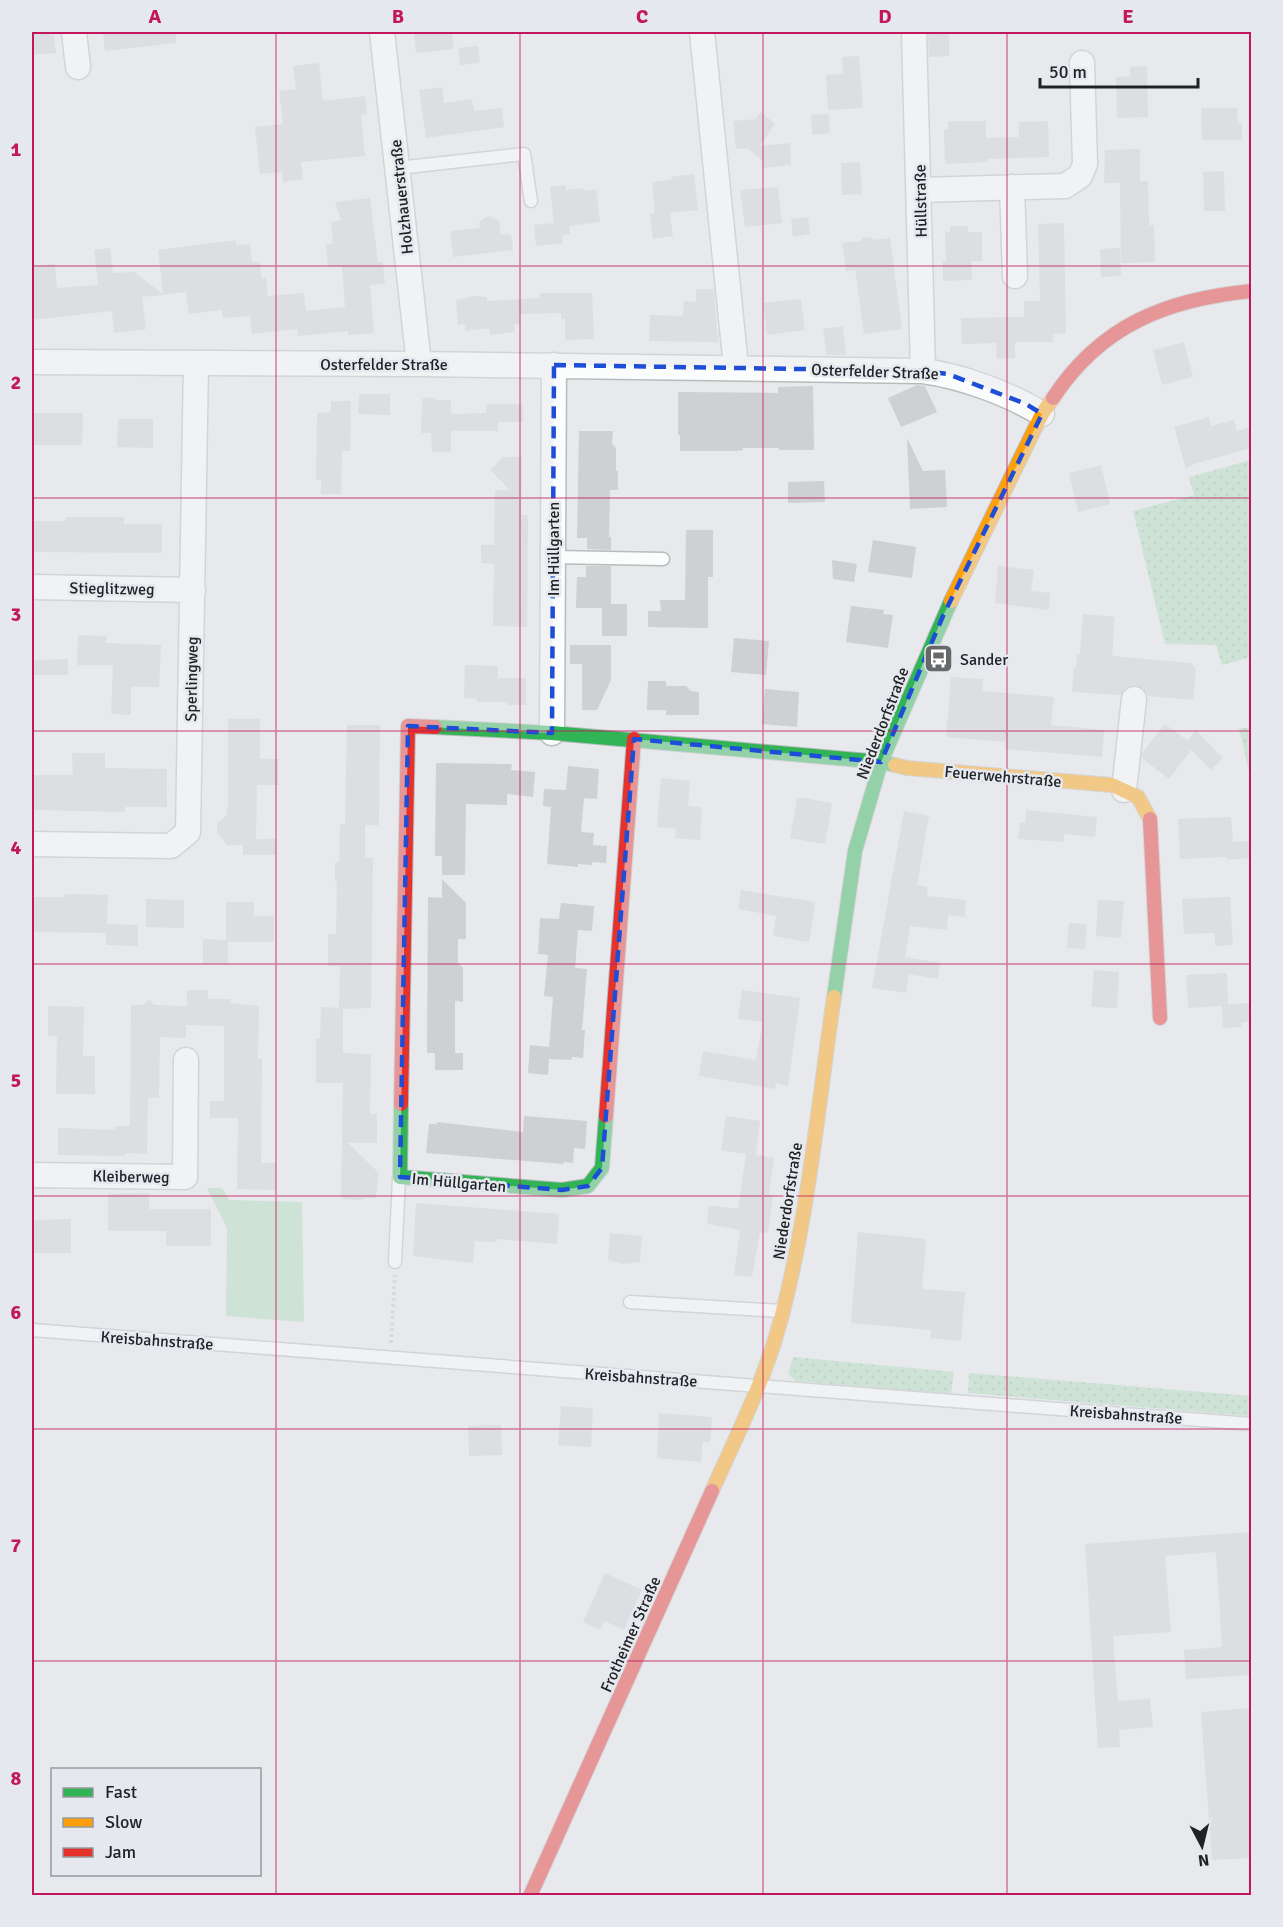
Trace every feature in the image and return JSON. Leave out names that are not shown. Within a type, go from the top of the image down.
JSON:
[{"type":"street","points":[[74,32],[78,67]]},
{"type":"street","name":"Holzhauerstraße","points":[[382,32],[419,363]]},
{"type":"street","points":[[702,32],[736,367]]},
{"type":"street","name":"Hüllstraße","points":[[914,32],[920,190],[923,371]]},
{"type":"street","points":[[920,190],[1065,186],[1080,176],[1086,164],[1082,63]]},
{"type":"street","points":[[1012,187],[1015,276]]},
{"type":"street","name":"Niederdorfstraße","points":[[759,1386],[783,1312],[799,1239],[855,851],[881,762],[943,616],[1042,414],[1066,378],[1089,353],[1147,315],[1180,302],[1218,294],[1251,291]]},
{"type":"street","name":"Osterfelder Straße","points":[[32,362],[419,363],[923,371],[948,374],[1026,404],[1042,414]]},
{"type":"street","name":"Sperlingweg","points":[[32,844],[171,846],[188,831],[196,363]]},
{"type":"street","name":"Im Hüllgarten","points":[[552,733],[554,365]]},
{"type":"street","name":"Stieglitzweg","points":[[32,587],[193,590]]},
{"type":"street","points":[[1134,699],[1124,790],[1138,797],[1150,818],[1160,1018]]},
{"type":"street","name":"Im Hüllgarten","points":[[634,739],[602,1168],[588,1186],[562,1190],[399,1177],[408,726],[634,739],[881,762]]},
{"type":"street","name":"Feuerwehrstraße","points":[[881,762],[907,768],[1112,785],[1124,790]]},
{"type":"street","name":"Kleiberweg","points":[[32,1175],[185,1177],[186,1060]]},
{"type":"street","name":"Frotheimer Straße","points":[[530,1896],[759,1386]]},
{"type":"lane","points":[[398,168],[524,154],[531,201]]},
{"type":"lane","points":[[553,557],[663,559]]},
{"type":"lane","points":[[395,1262],[399,1177]]},
{"type":"lane","points":[[630,1302],[783,1312]]},
{"type":"lane","name":"Kreisbahnstraße","points":[[32,1330],[1251,1424]]},
{"type":"path","points":[[390,1358],[395,1262]]},
{"type":"highlighted area","points":[[554,365],[923,371],[948,374],[1026,404],[1042,414],[943,616],[881,762],[634,739],[602,1168],[588,1186],[562,1190],[400,1177],[408,726],[552,733]]},
{"type":"green space","points":[[1251,460],[1251,657],[1222,665],[1216,645],[1165,644],[1133,511],[1194,495],[1189,477]]},
{"type":"green space","points":[[1239,728],[1251,728],[1251,781]]},
{"type":"green space","points":[[207,1188],[222,1188],[229,1200],[302,1202],[304,1322],[226,1316],[227,1228]]},
{"type":"green space","points":[[793,1357],[954,1372],[951,1394],[796,1381],[788,1374]]},
{"type":"green space","points":[[969,1373],[1251,1396],[1251,1416],[968,1393]]},
{"type":"building","points":[[32,32],[54,34],[56,53],[32,55]]},
{"type":"building","points":[[103,32],[176,32],[176,43],[105,51]]},
{"type":"building","points":[[414,32],[452,32],[454,49],[416,53]]},
{"type":"building","points":[[928,32],[949,32],[949,56],[929,57]]},
{"type":"building","points":[[478,46],[480,63],[460,65],[458,48]]},
{"type":"building","points":[[859,56],[863,108],[828,110],[826,75],[843,74],[842,57]]},
{"type":"building","points":[[319,63],[323,101],[365,96],[367,114],[361,115],[365,156],[301,162],[303,179],[283,182],[282,172],[260,174],[255,127],[283,124],[279,91],[296,89],[293,66]]},
{"type":"building","points":[[1147,66],[1148,117],[1117,118],[1116,77],[1130,76],[1130,67]]},
{"type":"building","points":[[442,87],[444,103],[472,99],[474,111],[502,108],[504,127],[426,138],[419,90]]},
{"type":"building","points":[[1201,108],[1237,108],[1238,123],[1242,123],[1242,140],[1202,140]]},
{"type":"building","points":[[761,112],[775,124],[759,146],[790,143],[791,165],[763,168],[762,160],[747,148],[736,149],[733,121],[755,119]]},
{"type":"building","points":[[829,114],[830,133],[812,135],[811,115]]},
{"type":"building","points":[[948,121],[986,121],[986,138],[1019,137],[1019,122],[1048,121],[1049,157],[987,159],[987,162],[945,164],[944,129],[948,129]]},
{"type":"building","points":[[1140,149],[1140,181],[1148,181],[1149,225],[1154,225],[1155,262],[1121,263],[1120,183],[1104,183],[1105,150]]},
{"type":"building","points":[[860,162],[862,194],[842,195],[841,163]]},
{"type":"building","points":[[1224,171],[1225,211],[1204,211],[1203,172]]},
{"type":"building","points":[[694,174],[698,210],[670,213],[673,236],[653,239],[650,214],[655,213],[652,182]]},
{"type":"building","points":[[566,185],[566,190],[596,189],[600,222],[569,226],[570,234],[562,235],[563,243],[536,246],[534,225],[554,223],[550,187]]},
{"type":"building","points":[[778,187],[782,223],[745,227],[740,190]]},
{"type":"building","points":[[370,198],[378,262],[383,262],[385,284],[370,285],[374,333],[348,335],[348,331],[298,336],[297,329],[252,334],[250,316],[223,318],[222,310],[189,314],[186,292],[142,297],[146,329],[114,333],[112,311],[32,320],[32,266],[55,264],[57,288],[98,285],[94,250],[110,248],[113,273],[134,272],[163,294],[158,250],[236,240],[236,245],[250,244],[252,262],[260,262],[262,279],[266,278],[268,296],[304,293],[306,311],[345,307],[342,266],[328,267],[326,244],[333,243],[331,222],[341,220],[335,202]]},
{"type":"building","points":[[488,216],[499,221],[501,235],[511,234],[513,250],[453,257],[450,231],[480,228],[479,222]]},
{"type":"building","points":[[808,217],[810,234],[793,237],[791,219]]},
{"type":"building","points":[[1064,223],[1066,333],[1053,334],[1053,342],[1015,342],[1015,358],[997,359],[996,343],[962,344],[961,318],[1024,317],[1024,301],[1040,301],[1038,224]]},
{"type":"building","points":[[950,226],[968,226],[968,232],[982,232],[982,261],[971,261],[972,280],[943,281],[943,261],[946,261],[945,232],[950,232]]},
{"type":"building","points":[[870,237],[874,240],[890,238],[902,329],[864,334],[855,270],[846,271],[842,243],[861,241],[863,238]]},
{"type":"building","points":[[1120,248],[1121,276],[1101,277],[1100,249]]},
{"type":"building","points":[[696,289],[714,289],[718,342],[649,341],[650,315],[683,316],[684,301],[696,302]]},
{"type":"building","points":[[540,293],[592,293],[594,339],[565,340],[565,319],[561,319],[561,313],[519,314],[521,324],[514,325],[515,332],[490,335],[489,328],[465,331],[465,324],[458,325],[456,300],[474,296],[487,297],[487,301],[540,298]]},
{"type":"building","points":[[801,299],[805,330],[767,335],[763,303]]},
{"type":"building","points":[[843,326],[846,355],[827,355],[823,329]]},
{"type":"building","points":[[1184,342],[1193,377],[1162,385],[1153,350]]},
{"type":"building","points":[[917,385],[925,386],[937,412],[901,427],[888,398]]},
{"type":"building","points":[[813,386],[814,450],[743,448],[743,450],[736,451],[680,451],[678,392],[778,393],[778,387]]},
{"type":"building","points":[[359,394],[390,394],[390,415],[358,414]]},
{"type":"building","points":[[430,397],[436,400],[451,400],[451,414],[486,413],[487,404],[523,404],[523,422],[498,422],[498,431],[451,431],[451,452],[432,452],[431,433],[421,433],[422,399]]},
{"type":"building","points":[[331,401],[351,401],[350,451],[342,451],[341,494],[321,494],[321,480],[316,480],[317,413],[331,412]]},
{"type":"building","points":[[34,413],[83,413],[82,445],[33,445]]},
{"type":"building","points":[[1209,417],[1211,426],[1234,420],[1237,431],[1251,427],[1251,448],[1194,464],[1186,469],[1174,427]]},
{"type":"building","points":[[118,419],[153,419],[153,448],[117,447]]},
{"type":"building","points":[[579,431],[613,431],[612,444],[616,448],[618,490],[610,490],[611,550],[587,549],[587,538],[577,538]]},
{"type":"building","points":[[907,438],[923,471],[945,470],[947,507],[910,509]]},
{"type":"building","points":[[503,457],[522,457],[521,515],[528,515],[527,627],[493,626],[494,564],[481,563],[481,545],[494,545],[495,490],[510,490],[490,470]]},
{"type":"building","points":[[1101,465],[1110,504],[1078,512],[1069,473]]},
{"type":"building","points":[[824,481],[825,502],[788,503],[788,482]]},
{"type":"building","points":[[66,517],[124,517],[124,524],[162,524],[162,553],[32,552],[32,521],[66,521]]},
{"type":"building","points":[[686,530],[713,530],[713,577],[708,577],[708,628],[648,627],[648,611],[661,611],[660,600],[685,600]]},
{"type":"building","points":[[873,540],[916,547],[912,578],[868,572]]},
{"type":"building","points":[[832,560],[857,564],[854,582],[833,579]]},
{"type":"building","points":[[586,566],[611,566],[611,604],[627,604],[627,636],[602,636],[602,608],[576,608],[577,577],[586,577]]},
{"type":"building","points":[[998,566],[1034,570],[1031,591],[1050,593],[1049,610],[995,603]]},
{"type":"building","points":[[851,606],[884,610],[883,614],[893,615],[888,648],[846,642]]},
{"type":"building","points":[[1083,614],[1115,617],[1112,656],[1191,663],[1196,669],[1193,700],[1148,696],[1143,688],[1135,685],[1128,686],[1121,695],[1072,692],[1074,667],[1076,667],[1077,653],[1080,654]]},
{"type":"building","points":[[78,635],[107,636],[106,643],[161,645],[159,687],[131,687],[131,715],[111,714],[113,665],[77,665]]},
{"type":"building","points":[[734,638],[769,641],[766,675],[731,672]]},
{"type":"building","points":[[570,645],[611,645],[611,680],[597,710],[582,710],[582,664],[570,664]]},
{"type":"building","points":[[68,659],[68,675],[32,675],[32,660]]},
{"type":"building","points":[[465,665],[498,666],[498,678],[526,678],[526,705],[507,705],[507,702],[477,702],[477,699],[464,698]]},
{"type":"building","points":[[951,677],[983,679],[982,691],[1054,697],[1051,725],[1104,730],[1102,757],[1005,749],[1006,742],[946,737]]},
{"type":"building","points":[[648,681],[666,681],[666,686],[686,686],[691,691],[699,692],[699,715],[666,715],[666,710],[647,710]]},
{"type":"building","points":[[765,689],[799,692],[797,727],[762,724]]},
{"type":"building","points":[[228,719],[260,719],[260,759],[278,759],[278,785],[257,785],[256,839],[276,839],[276,855],[243,855],[243,845],[227,845],[217,833],[217,824],[226,816],[228,804]]},
{"type":"building","points":[[1165,724],[1188,741],[1196,730],[1223,758],[1211,770],[1191,750],[1169,779],[1142,758],[1142,753]]},
{"type":"building","points":[[347,725],[380,725],[379,825],[365,825],[365,858],[373,858],[371,1008],[343,1009],[343,1053],[371,1054],[370,1114],[377,1114],[377,1143],[348,1143],[379,1173],[376,1198],[363,1198],[363,1200],[341,1199],[343,1083],[316,1083],[316,1039],[320,1039],[321,1007],[339,1008],[340,966],[328,966],[328,934],[336,934],[335,862],[339,862],[340,824],[345,824]]},
{"type":"building","points":[[72,753],[105,753],[105,768],[167,769],[167,807],[125,807],[125,812],[32,810],[32,775],[73,775]]},
{"type":"building","points":[[436,763],[512,764],[511,770],[535,772],[533,797],[507,794],[507,805],[466,804],[465,875],[442,875],[442,856],[435,856]]},
{"type":"building","points":[[568,766],[599,769],[597,799],[584,798],[581,832],[594,833],[593,845],[607,846],[606,863],[578,864],[578,867],[547,864],[551,807],[543,806],[544,789],[566,790]]},
{"type":"building","points":[[661,778],[690,781],[688,806],[702,807],[700,840],[675,838],[676,829],[657,827]]},
{"type":"building","points":[[797,797],[832,803],[825,844],[790,838]]},
{"type":"building","points":[[1026,810],[1097,817],[1095,837],[1064,834],[1063,842],[1018,839],[1020,823],[1025,823]]},
{"type":"building","points":[[904,811],[929,816],[917,885],[928,887],[927,896],[966,900],[965,917],[948,915],[947,930],[910,926],[905,957],[940,963],[938,979],[909,974],[906,993],[872,988]]},
{"type":"building","points":[[1231,817],[1233,842],[1251,841],[1251,858],[1180,859],[1178,819]]},
{"type":"building","points":[[442,879],[466,903],[466,939],[458,939],[458,963],[463,968],[463,1002],[455,1001],[455,1053],[463,1053],[463,1070],[435,1070],[435,1053],[427,1053],[428,897],[442,898]]},
{"type":"building","points":[[741,890],[815,902],[809,942],[773,936],[776,916],[738,909]]},
{"type":"building","points":[[65,894],[108,895],[107,924],[138,925],[138,946],[106,945],[106,933],[32,932],[32,897],[65,897]]},
{"type":"building","points":[[1230,897],[1233,945],[1215,946],[1215,933],[1184,934],[1182,899]]},
{"type":"building","points":[[146,899],[184,900],[184,928],[146,927]]},
{"type":"building","points":[[1098,900],[1124,901],[1121,938],[1096,936]]},
{"type":"building","points":[[226,902],[254,902],[254,916],[274,916],[274,942],[228,942],[228,964],[203,964],[203,939],[226,940]]},
{"type":"building","points":[[561,903],[594,906],[592,931],[578,930],[575,968],[587,969],[582,1030],[585,1030],[583,1058],[549,1059],[548,1075],[528,1073],[530,1045],[549,1047],[553,997],[544,996],[548,955],[538,954],[540,918],[559,919]]},
{"type":"building","points":[[1069,923],[1087,924],[1085,949],[1067,948]]},
{"type":"building","points":[[1094,970],[1119,972],[1117,1008],[1091,1007]]},
{"type":"building","points":[[1227,973],[1228,1004],[1251,1003],[1251,1022],[1241,1022],[1242,1027],[1223,1028],[1222,1006],[1188,1008],[1186,975]]},
{"type":"building","points":[[187,990],[208,990],[208,999],[230,999],[231,1003],[259,1006],[258,1059],[262,1059],[261,1163],[276,1163],[276,1190],[237,1189],[238,1118],[210,1118],[210,1101],[224,1101],[224,1026],[186,1025],[186,1038],[160,1037],[159,1098],[148,1098],[147,1154],[58,1155],[58,1128],[115,1130],[115,1126],[130,1126],[131,1005],[143,1005],[149,999],[154,1005],[187,1006]]},
{"type":"building","points":[[742,990],[800,998],[788,1086],[776,1083],[775,1089],[699,1076],[703,1051],[756,1060],[763,1022],[738,1019]]},
{"type":"building","points":[[48,1006],[84,1007],[83,1056],[95,1056],[95,1094],[56,1094],[57,1036],[48,1036]]},
{"type":"building","points":[[524,1116],[587,1121],[585,1149],[574,1148],[573,1163],[564,1162],[563,1164],[426,1153],[429,1124],[437,1124],[437,1122],[523,1132]]},
{"type":"building","points":[[726,1116],[760,1121],[756,1155],[774,1158],[769,1194],[773,1195],[768,1233],[760,1232],[752,1277],[734,1275],[740,1230],[707,1224],[709,1205],[738,1209],[746,1154],[721,1150]]},
{"type":"building","points":[[149,1193],[149,1209],[211,1209],[211,1246],[166,1246],[166,1231],[108,1231],[108,1194]]},
{"type":"building","points":[[416,1203],[559,1214],[557,1244],[497,1239],[497,1242],[475,1241],[473,1263],[413,1256]]},
{"type":"building","points":[[71,1219],[71,1253],[33,1253],[33,1220]]},
{"type":"building","points":[[858,1232],[926,1239],[922,1289],[965,1292],[961,1341],[930,1338],[931,1330],[851,1323]]},
{"type":"building","points":[[610,1233],[642,1236],[640,1262],[624,1264],[608,1260]]},
{"type":"building","points":[[561,1406],[593,1408],[591,1447],[558,1445]]},
{"type":"building","points":[[659,1413],[712,1417],[710,1442],[703,1442],[701,1462],[657,1458]]},
{"type":"building","points":[[501,1425],[502,1455],[469,1456],[468,1426]]},
{"type":"building","points":[[1251,1532],[1251,1675],[1186,1679],[1184,1650],[1222,1647],[1216,1552],[1165,1556],[1171,1632],[1113,1636],[1118,1701],[1150,1699],[1153,1727],[1119,1730],[1120,1747],[1098,1748],[1085,1544]]},
{"type":"building","points":[[605,1573],[642,1590],[624,1630],[605,1621],[600,1630],[583,1622]]},
{"type":"building","points":[[1251,1708],[1251,1858],[1212,1860],[1201,1712]]},
{"type":"traffic: fast","points":[[834,997],[855,851],[881,762],[951,601]]},
{"type":"traffic: fast","points":[[435,727],[552,733],[895,765]]},
{"type":"traffic: fast","points":[[401,1104],[400,1177],[562,1190],[588,1186],[602,1168],[606,1116]]},
{"type":"traffic: slow","points":[[951,601],[1042,414],[1053,398]]},
{"type":"traffic: slow","points":[[895,765],[907,768],[1112,785],[1138,797],[1150,819]]},
{"type":"traffic: slow","points":[[712,1491],[749,1410],[773,1348],[789,1286],[805,1204],[834,997]]},
{"type":"traffic: jam","points":[[1053,398],[1092,352],[1115,334],[1139,320],[1164,309],[1192,301],[1252,291]]},
{"type":"traffic: jam","points":[[401,1104],[408,726],[435,727]]},
{"type":"traffic: jam","points":[[606,1116],[634,739]]},
{"type":"traffic: jam","points":[[1150,819],[1160,1018]]},
{"type":"traffic: jam","points":[[530,1896],[712,1491]]},
{"type":"place","name":"Sander","points":[[939,659]]}]
